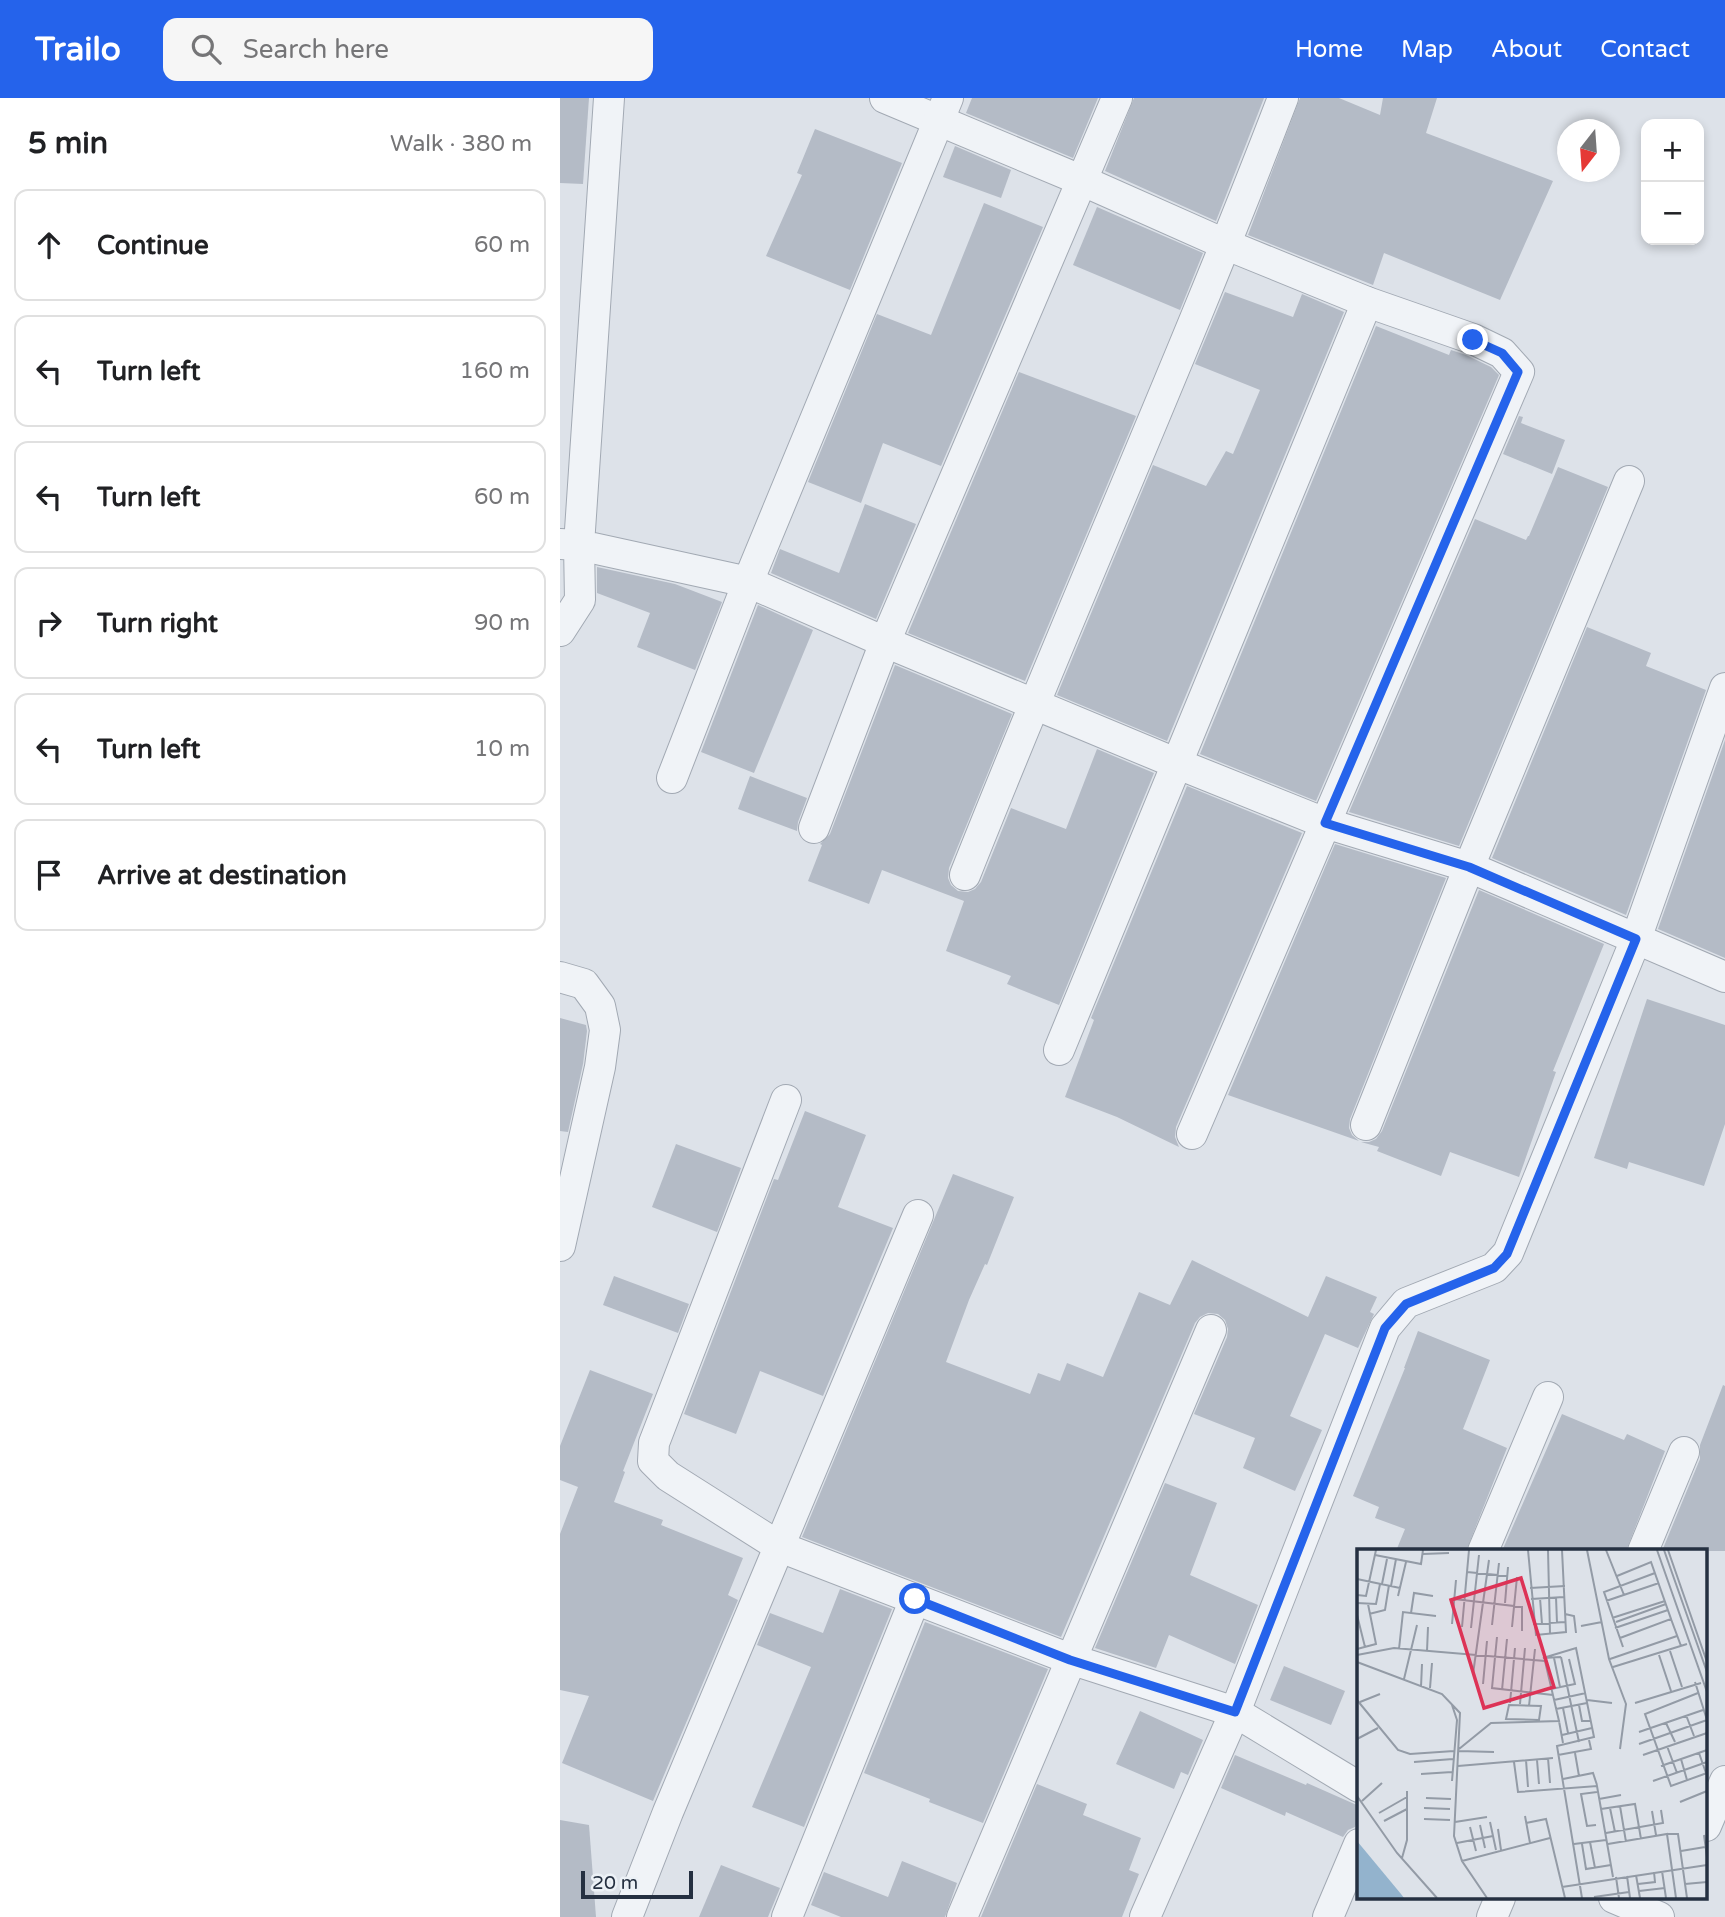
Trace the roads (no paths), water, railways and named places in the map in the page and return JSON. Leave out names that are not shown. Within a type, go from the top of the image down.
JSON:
[{"type":"street","points":[[560,631],[580,600],[569,544],[608,98]]},
{"type":"street","points":[[885,98],[943,109],[1083,181],[1227,245],[1502,353],[1518,372],[1192,1134]]},
{"type":"street","points":[[814,828],[885,642],[1118,98]]},
{"type":"street","points":[[965,875],[1033,704],[1227,245],[1283,98]]},
{"type":"street","points":[[672,778],[748,582],[943,109]]},
{"type":"street","points":[[1059,1050],[1367,302]]},
{"type":"street","points":[[1366,1125],[1469,867],[1629,481]]},
{"type":"street","points":[[569,544],[748,582],[1178,764],[1325,823],[1469,867],[1725,977]]},
{"type":"street","points":[[1145,1917],[1235,1712],[1385,1328],[1406,1304],[1494,1268],[1507,1254],[1636,939],[1725,688]]},
{"type":"street","points":[[560,978],[584,984],[600,1006],[606,1030],[600,1068],[570,1159],[560,1246]]},
{"type":"street","points":[[786,1100],[654,1443],[653,1461],[668,1476],[780,1547],[1070,1660],[1235,1712],[1357,1786]]},
{"type":"street","points":[[627,1917],[668,1812],[918,1215]]},
{"type":"street","points":[[962,1917],[1211,1330]]},
{"type":"street","points":[[1484,1549],[1548,1397]]},
{"type":"street","points":[[1644,1549],[1685,1452]]},
{"type":"street","points":[[787,1917],[915,1599]]},
{"type":"street","points":[[1708,1821],[1725,1781]]},
{"type":"street","points":[[1328,1917],[1357,1849]]},
{"type":"street","points":[[1492,1917],[1500,1899]]},
{"type":"street","points":[[1616,1899],[1659,1917]]},
{"type":"street","points":[[1667,1917],[1676,1899]]}]
